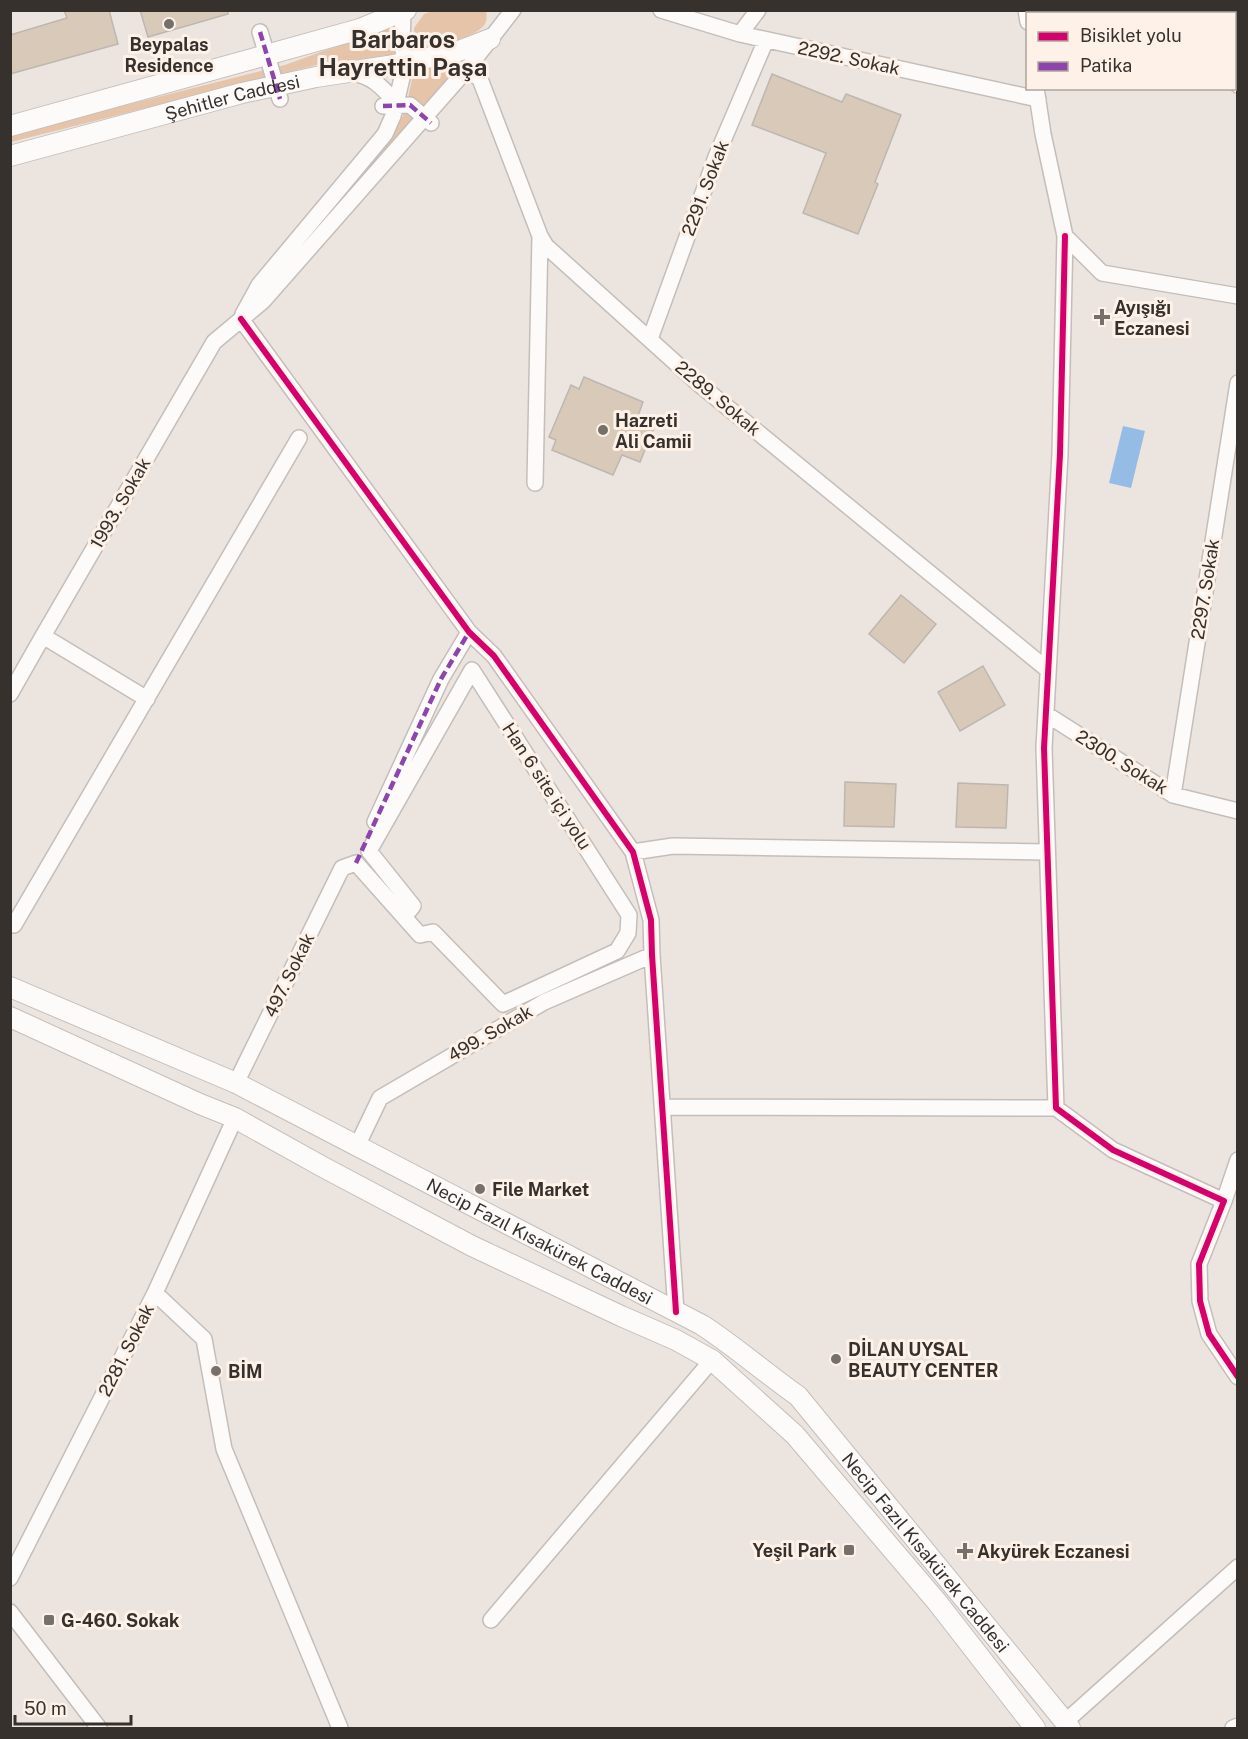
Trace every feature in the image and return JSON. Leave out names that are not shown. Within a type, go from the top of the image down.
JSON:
[{"type":"main road","name":"Şehitler Caddesi","points":[[10,126],[355,30],[404,11]]},
{"type":"main road","name":"Şehitler Caddesi","points":[[10,156],[242,93],[278,92],[316,77],[388,66],[456,52],[490,39]]},
{"type":"main road","name":"Necip Fazıl Kısakürek Caddesi","points":[[10,987],[236,1083],[702,1325],[735,1347],[798,1396],[1064,1726]]},
{"type":"main road","name":"Necip Fazıl Kısakürek Caddesi","points":[[10,1017],[235,1118],[472,1246],[621,1317],[676,1340],[712,1360],[795,1435],[937,1602],[1035,1728]]},
{"type":"main road","points":[[235,1118],[236,1083]]},
{"type":"main road","points":[[676,1312],[676,1340]]},
{"type":"street","points":[[355,30],[373,10]]},
{"type":"street","name":"2292. Sokak","points":[[661,10],[766,40],[1037,94]]},
{"type":"street","points":[[740,34],[758,10]]},
{"type":"street","points":[[404,11],[402,47],[406,61]]},
{"type":"street","name":"1993. Sokak","points":[[10,694],[214,342],[263,301],[428,120],[490,39],[506,14]]},
{"type":"street","points":[[260,32],[278,92]]},
{"type":"street","name":"2291. Sokak","points":[[650,339],[716,157],[766,40]]},
{"type":"street","name":"1993. Sokak","points":[[241,320],[259,285],[385,134],[391,105],[406,61]]},
{"type":"street","name":"2289. Sokak","points":[[467,69],[480,79],[540,236],[546,246],[699,384],[1048,670]]},
{"type":"street","points":[[345,73],[370,78],[382,86],[391,105],[410,105],[428,120]]},
{"type":"street","points":[[1037,94],[1042,134],[1065,236],[1060,454],[1044,748],[1056,1108]]},
{"type":"street","points":[[535,483],[540,236]]},
{"type":"street","points":[[1065,236],[1102,273],[1238,296]]},
{"type":"street","points":[[241,320],[469,632],[494,656],[633,852],[651,920],[676,1312]]},
{"type":"street","name":"2297. Sokak","points":[[1173,795],[1238,383]]},
{"type":"street","points":[[14,925],[299,438]]},
{"type":"street","name":"497. Sokak","points":[[236,1083],[349,866],[441,679],[469,632]]},
{"type":"street","points":[[43,636],[147,699]]},
{"type":"street","name":"Han 6 site içi yolu","points":[[472,670],[629,915],[628,933],[617,951],[503,1004],[433,932],[420,936],[404,917],[413,906],[369,851],[472,670]]},
{"type":"street","name":"2300. Sokak","points":[[1046,714],[1173,795],[1238,811]]},
{"type":"street","points":[[633,852],[673,846],[1047,852]]},
{"type":"street","points":[[349,866],[404,917]]},
{"type":"street","name":"499. Sokak","points":[[357,1146],[380,1098],[544,1002],[652,955]]},
{"type":"street","points":[[663,1107],[1056,1108],[1113,1150],[1224,1201]]},
{"type":"street","name":"2281. Sokak","points":[[10,1578],[155,1293],[235,1118]]},
{"type":"street","points":[[1238,1160],[1199,1264],[1200,1301],[1209,1334],[1238,1377]]},
{"type":"street","points":[[155,1293],[204,1339],[224,1449],[340,1728]]},
{"type":"street","points":[[490,1620],[712,1360]]},
{"type":"street","points":[[1064,1726],[1238,1567]]},
{"type":"street","points":[[10,1612],[99,1728]]},
{"type":"street","points":[[1233,1728],[1238,1726]]},
{"type":"shaded area","points":[[433,11],[486,11],[485,24],[468,36],[436,46],[424,46],[415,37],[414,28],[424,14]]},
{"type":"shaded area","points":[[395,25],[396,55],[316,65],[11,142],[11,134],[285,65]]},
{"type":"shaded area","points":[[464,59],[258,301],[256,299],[392,139],[405,111],[413,75],[417,71]]},
{"type":"water","points":[[1123,426],[1145,431],[1131,488],[1109,483]]},
{"type":"building","points":[[64,10],[109,10],[118,44],[10,74],[10,35],[67,18]]},
{"type":"building","name":"Beypalas Residence","points":[[140,10],[228,10],[228,14],[148,37]]},
{"type":"building","points":[[772,74],[842,102],[846,94],[901,115],[875,182],[878,184],[858,234],[803,213],[826,153],[752,125]]},
{"type":"building","name":"Hazreti Ali Camii","points":[[584,377],[643,402],[638,416],[656,423],[640,462],[622,455],[613,475],[552,450],[556,440],[549,437],[571,385],[579,389]]},
{"type":"building","points":[[901,595],[936,624],[904,663],[869,634]]},
{"type":"building","points":[[983,666],[1005,705],[960,731],[938,692]]},
{"type":"building","points":[[845,782],[896,784],[894,827],[844,826]]},
{"type":"building","points":[[958,783],[1008,785],[1006,828],[956,827]]},
{"type":"marked path","points":[[260,32],[280,99]]},
{"type":"marked path","points":[[383,106],[410,105],[431,123]]},
{"type":"marked path","points":[[356,863],[441,679],[469,632]]},
{"type":"cycle path","points":[[1065,236],[1060,454],[1044,748],[1056,1108],[1113,1150],[1224,1201],[1199,1264],[1200,1301],[1209,1334],[1238,1377]]},
{"type":"cycle path","points":[[241,319],[469,632],[494,656],[633,852],[651,920],[676,1312]]},
{"type":"place","name":"Beypalas Residence","points":[[169,24]]},
{"type":"place","name":"Ayışığı Eczanesi","points":[[1102,317]]},
{"type":"place","name":"Hazreti Ali Camii","points":[[603,430]]},
{"type":"place","name":"File Market","points":[[480,1189]]},
{"type":"place","name":"DİLAN UYSAL BEAUTY CENTER","points":[[836,1359]]},
{"type":"place","name":"BİM","points":[[216,1371]]},
{"type":"place","name":"Yeşil Park","points":[[849,1550]]},
{"type":"place","name":"Akyürek Eczanesi","points":[[965,1551]]},
{"type":"place","name":"G-460. Sokak","points":[[49,1620]]},
{"type":"district","name":"Barbaros Hayrettin Paşa","points":[[403,53]]}]
